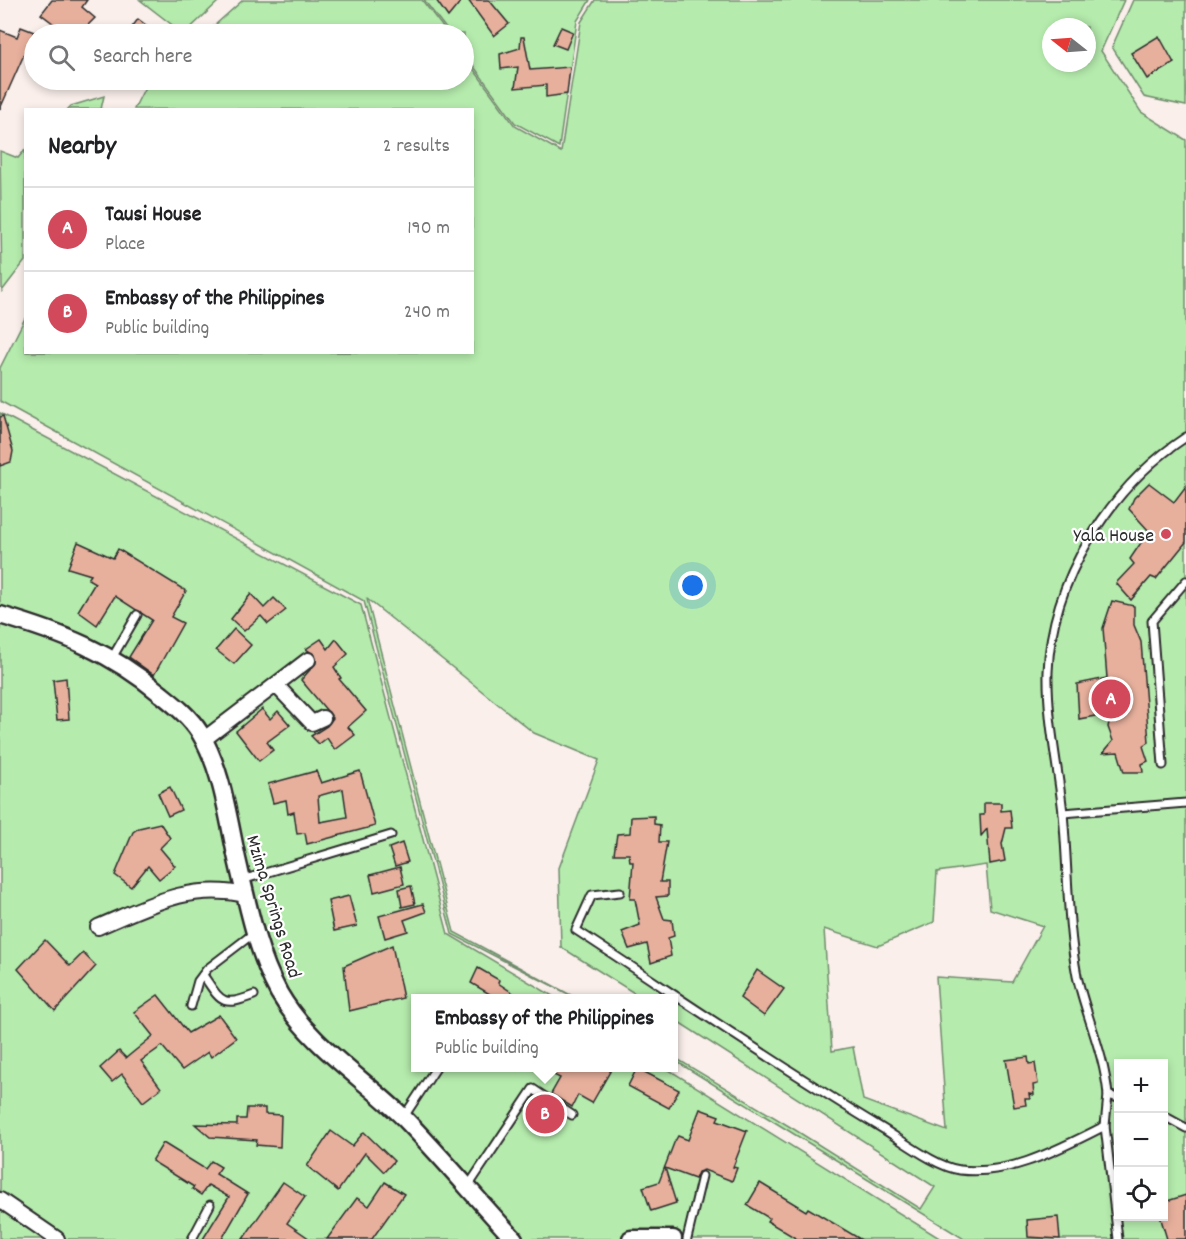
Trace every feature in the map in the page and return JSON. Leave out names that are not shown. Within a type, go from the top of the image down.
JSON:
[{"type":"street","name":"Mzima Springs Road","points":[[0,615],[49,629],[112,658],[133,670],[187,715],[203,740],[220,785],[256,931],[279,992],[309,1033],[403,1118],[514,1239]]},
{"type":"street","points":[[203,740],[308,660]]},
{"type":"street","points":[[276,686],[312,723],[323,718]]},
{"type":"street","points":[[98,927],[178,894],[244,887]]},
{"type":"street","points":[[0,1200],[57,1239]]},
{"type":"street","points":[[630,1239],[673,1239]]},
{"type":"lane","points":[[1118,1239],[1106,1126],[1108,1095],[1106,1069],[1077,976],[1063,813],[1049,705],[1048,671],[1052,635],[1061,601],[1075,565],[1124,491],[1162,453],[1186,437]]},
{"type":"lane","points":[[1163,765],[1152,621],[1186,581]]},
{"type":"lane","points":[[112,658],[137,615]]},
{"type":"lane","points":[[1063,813],[1186,803]]},
{"type":"lane","points":[[244,887],[391,835]]},
{"type":"lane","points":[[620,892],[592,895],[576,930],[673,994]]},
{"type":"lane","points":[[191,1006],[203,975],[256,931]]},
{"type":"lane","points":[[203,975],[221,1001],[227,1003],[254,995]]},
{"type":"lane","points":[[678,997],[838,1102],[939,1162],[958,1170],[990,1170],[1043,1156],[1106,1126]]},
{"type":"lane","points":[[403,1118],[433,1072]]},
{"type":"lane","points":[[467,1188],[533,1089],[572,1115]]},
{"type":"lane","points":[[1108,1095],[1114,1097]]},
{"type":"lane","points":[[1168,1118],[1186,1128]]},
{"type":"lane","points":[[687,1239],[702,1176]]},
{"type":"lane","points":[[192,1239],[210,1205]]},
{"type":"green space","points":[[140,0],[220,0],[195,24],[171,24]]},
{"type":"green space","points":[[243,0],[422,0],[440,24],[216,24]]},
{"type":"green space","points":[[424,0],[590,0],[577,21],[559,147],[515,123],[474,67],[474,24],[442,24]]},
{"type":"green space","points":[[595,0],[1124,0],[1101,51],[1141,112],[1186,140],[1186,1239],[964,1239],[678,1062],[678,1059],[921,1209],[935,1187],[678,1022],[678,994],[636,994],[561,947],[559,868],[599,760],[534,733],[367,599],[454,932],[569,994],[452,934],[364,601],[0,401],[0,368],[24,320],[24,354],[474,354],[474,108],[134,108],[144,90],[474,90],[474,70],[515,126],[561,152],[581,22]],"holes":[[[986,865],[990,909],[1043,926],[1012,982],[936,977],[947,1131],[863,1100],[853,1047],[832,1051],[824,929],[878,946],[934,922],[937,872]]]},
{"type":"green space","points":[[1133,0],[1186,0],[1186,106],[1144,97],[1112,47]]},
{"type":"green space","points":[[104,96],[101,108],[69,108]]},
{"type":"green space","points":[[0,151],[18,158],[24,151],[24,262],[2,291]]},
{"type":"green space","points":[[0,413],[361,605],[448,934],[549,994],[411,994],[411,1072],[672,1072],[941,1239],[0,1239]]},
{"type":"building","points":[[52,0],[87,0],[82,7],[95,18],[89,24],[54,24],[41,14]]},
{"type":"building","points":[[436,0],[462,0],[448,17]]},
{"type":"building","points":[[468,0],[489,0],[509,24],[494,36]]},
{"type":"building","points":[[138,19],[145,24],[134,24]]},
{"type":"building","points":[[21,27],[24,28],[24,55],[0,109],[0,30],[17,37]]},
{"type":"building","points":[[561,27],[573,32],[566,49],[553,44]]},
{"type":"building","points":[[1159,36],[1174,63],[1147,79],[1131,53]]},
{"type":"building","points":[[521,37],[524,37],[530,70],[570,67],[567,94],[546,97],[546,85],[515,88],[518,67],[501,69],[500,54],[520,48]]},
{"type":"building","points":[[3,416],[13,451],[11,462],[0,466],[0,417]]},
{"type":"building","name":"Yala House","points":[[1149,483],[1174,502],[1186,486],[1186,542],[1156,579],[1151,577],[1131,600],[1116,583],[1134,564],[1130,559],[1149,531],[1129,509],[1134,498]]},
{"type":"building","points":[[78,542],[113,558],[118,549],[186,591],[171,617],[183,623],[154,675],[129,657],[152,620],[115,596],[97,625],[78,611],[95,583],[88,579],[91,575],[68,568]]},
{"type":"building","points":[[251,594],[264,608],[274,598],[286,610],[268,624],[261,616],[244,631],[231,619]]},
{"type":"building","points":[[1112,601],[1134,606],[1134,625],[1141,642],[1149,742],[1143,746],[1148,761],[1142,764],[1143,772],[1124,772],[1118,752],[1103,753],[1113,741],[1108,727],[1111,713],[1079,719],[1077,684],[1107,678],[1103,628]]},
{"type":"building","points":[[234,629],[251,645],[234,664],[216,650]]},
{"type":"building","points":[[321,639],[328,649],[336,639],[348,654],[334,667],[341,678],[339,679],[366,711],[348,727],[355,735],[335,750],[327,738],[319,744],[311,736],[327,726],[333,718],[301,680],[316,663],[315,655],[306,649]]},
{"type":"building","points":[[66,678],[69,719],[57,720],[53,680]]},
{"type":"building","points":[[262,709],[270,719],[278,711],[290,725],[267,742],[273,750],[259,761],[236,731]]},
{"type":"building","points":[[316,771],[321,783],[360,771],[375,826],[307,844],[305,833],[297,834],[294,812],[288,814],[286,800],[273,803],[268,784]],"holes":[[[343,789],[347,817],[320,822],[318,796]]]},
{"type":"building","points":[[170,787],[181,810],[168,816],[158,793]]},
{"type":"building","points":[[984,803],[1001,803],[1001,811],[1010,810],[1012,828],[1006,828],[1002,844],[1005,861],[990,864],[987,829],[981,836],[980,815],[984,815]]},
{"type":"building","points":[[654,816],[654,824],[660,825],[659,842],[667,842],[660,882],[668,882],[668,896],[656,897],[664,919],[672,920],[674,936],[668,938],[671,956],[651,963],[647,944],[629,949],[622,932],[640,925],[635,899],[630,899],[633,862],[630,862],[629,854],[614,854],[617,834],[630,833],[631,817]]},
{"type":"building","points":[[160,823],[170,838],[160,848],[175,866],[159,879],[148,866],[131,887],[115,875],[133,832],[139,828]]},
{"type":"building","points":[[402,843],[408,862],[395,866],[389,848]]},
{"type":"building","points":[[400,867],[404,884],[374,892],[370,875]]},
{"type":"building","points":[[411,886],[415,904],[402,907],[399,889]]},
{"type":"building","points":[[349,896],[357,926],[334,931],[328,901]]},
{"type":"building","points":[[423,904],[426,912],[404,920],[408,931],[385,938],[379,916]]},
{"type":"building","points":[[45,940],[70,966],[83,953],[96,966],[55,1011],[18,969]]},
{"type":"building","points":[[392,945],[403,998],[349,1011],[344,966]]},
{"type":"building","points":[[478,968],[499,980],[498,983],[514,994],[490,994],[471,983]]},
{"type":"building","points":[[757,970],[784,989],[764,1016],[740,998]]},
{"type":"building","points":[[158,995],[188,1033],[219,1015],[236,1038],[211,1057],[208,1052],[182,1070],[162,1046],[141,1061],[161,1088],[143,1102],[122,1074],[112,1082],[100,1068],[119,1051],[126,1058],[153,1036],[134,1012]]},
{"type":"building","points":[[1028,1057],[1029,1064],[1035,1063],[1038,1084],[1033,1085],[1034,1095],[1029,1094],[1030,1099],[1025,1099],[1026,1105],[1014,1107],[1006,1060]]},
{"type":"building","points":[[548,1072],[610,1072],[592,1103],[578,1095],[572,1107],[551,1094],[560,1078]]},
{"type":"building","points":[[635,1072],[645,1072],[679,1090],[669,1108],[628,1086]]},
{"type":"building","points":[[247,1108],[265,1108],[265,1114],[281,1115],[280,1147],[256,1145],[257,1140],[210,1137],[195,1124],[237,1125],[237,1119],[246,1119]]},
{"type":"building","points":[[700,1109],[719,1116],[717,1120],[747,1131],[733,1167],[737,1168],[732,1181],[704,1170],[698,1172],[695,1179],[665,1168],[676,1203],[651,1211],[643,1187],[659,1182],[674,1143],[678,1136],[688,1140]]},
{"type":"building","points":[[331,1131],[352,1146],[364,1132],[394,1161],[384,1172],[365,1153],[338,1191],[307,1166]]},
{"type":"building","points":[[163,1143],[205,1169],[211,1161],[221,1167],[216,1174],[248,1194],[222,1239],[203,1239],[229,1197],[208,1185],[201,1195],[192,1189],[194,1187],[152,1161]]},
{"type":"building","points":[[283,1182],[305,1197],[287,1223],[310,1239],[243,1239]]},
{"type":"building","points":[[385,1182],[404,1194],[372,1239],[327,1239],[357,1198],[369,1206]]},
{"type":"building","points":[[760,1183],[806,1211],[808,1208],[860,1239],[797,1239],[767,1221],[769,1218],[747,1205]]},
{"type":"building","points":[[1186,1195],[1186,1239],[1167,1239],[1162,1221],[1168,1221],[1168,1201]]},
{"type":"building","points":[[1058,1217],[1060,1239],[1028,1237],[1027,1220]]},
{"type":"place","name":"Yala House","points":[[1166,534]]},
{"type":"place","name":"Tausi House","points":[[1111,699]]},
{"type":"place","name":"Embassy of the Philippines","points":[[545,1114]]}]
